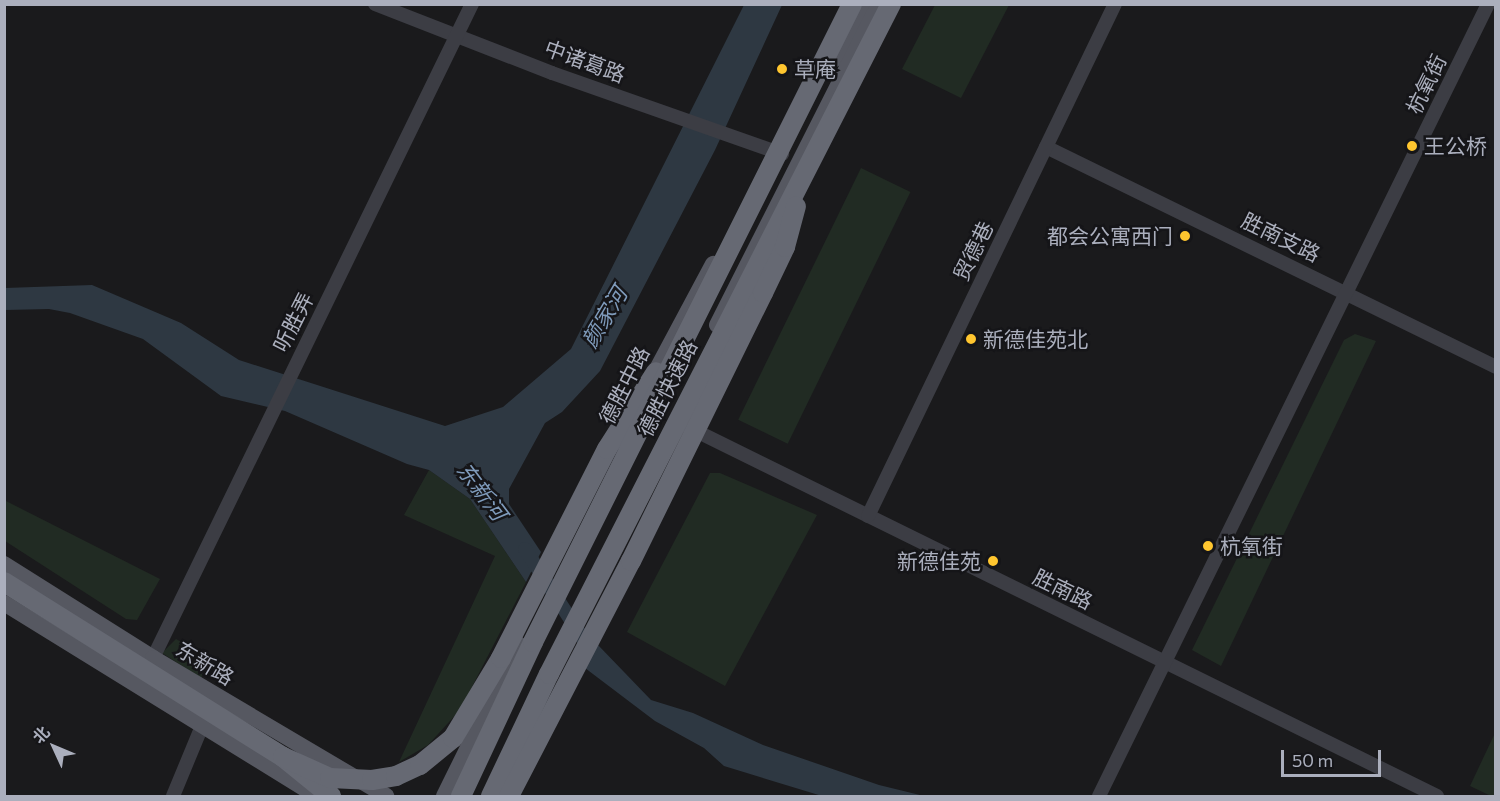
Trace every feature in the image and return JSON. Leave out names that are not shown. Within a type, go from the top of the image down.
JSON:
[{"type":"highway","name":"德胜快速路","points":[[460,796],[533,642],[852,4]]},
{"type":"highway","name":"德胜快速路","points":[[491,796],[549,674],[891,4]]},
{"type":"highway","points":[[509,796],[785,247],[808,164]]},
{"type":"highway","points":[[4,582],[283,757],[316,773],[349,781],[396,776],[412,769],[453,738],[501,658],[607,449],[711,287]]},
{"type":"highway","points":[[479,796],[476,779],[481,738],[501,658]]},
{"type":"highway","points":[[283,757],[331,796]]},
{"type":"main road","name":"德胜中路","points":[[444,796],[693,296],[782,154],[864,4]]},
{"type":"main road","points":[[483,796],[879,4]]},
{"type":"main road","name":"东新路","points":[[4,564],[153,658],[386,796]]},
{"type":"main road","points":[[4,603],[316,796]]},
{"type":"street","name":"中诸葛路","points":[[375,4],[457,33],[552,74],[782,154]]},
{"type":"street","name":"听胜弄","points":[[153,658],[263,427],[471,4]]},
{"type":"street","name":"贸德巷","points":[[868,516],[1115,4]]},
{"type":"street","name":"杭氧街","points":[[1099,796],[1488,4]]},
{"type":"street","name":"胜南支路","points":[[1046,147],[1496,367]]},
{"type":"street","name":"胜南路","points":[[670,418],[1437,796]]},
{"type":"street","points":[[173,796],[202,726]]},
{"type":"shaded area","points":[[935,5],[1009,5],[961,98],[902,69]]},
{"type":"shaded area","points":[[861,168],[910,192],[788,444],[738,420]]},
{"type":"shaded area","points":[[1355,334],[1376,341],[1221,666],[1192,650],[1344,340]]},
{"type":"shaded area","points":[[429,470],[470,499],[526,582],[460,710],[428,745],[399,762],[495,556],[404,515]]},
{"type":"shaded area","points":[[710,473],[720,473],[817,515],[725,686],[627,632]]},
{"type":"shaded area","points":[[4,500],[160,579],[137,620],[126,619],[5,541]]},
{"type":"shaded area","points":[[176,639],[212,659],[201,678],[162,653]]},
{"type":"shaded area","points":[[1495,733],[1495,796],[1491,796],[1470,786]]},
{"type":"water","name":"颜家河","points":[[744,5],[782,5],[715,150],[600,371],[562,412],[545,423],[509,489],[509,504],[541,552],[526,582],[470,499],[429,470],[407,464],[285,411],[221,396],[143,339],[70,313],[49,309],[5,310],[5,288],[92,285],[181,323],[239,360],[445,426],[503,407],[571,349]]},
{"type":"water","points":[[598,645],[651,700],[693,713],[763,745],[879,785],[924,796],[822,796],[724,766],[704,748],[655,721],[585,668]]},
{"type":"waterway","name":"东新河","points":[[525,549],[591,651]]},
{"type":"place","name":"草庵","points":[[782,69]]},
{"type":"place","name":"王公桥","points":[[1412,146]]},
{"type":"place","name":"都会公寓西门","points":[[1185,236]]},
{"type":"place","name":"新德佳苑北","points":[[971,339]]},
{"type":"place","name":"杭氧街","points":[[1208,546]]},
{"type":"place","name":"新德佳苑","points":[[993,561]]}]
